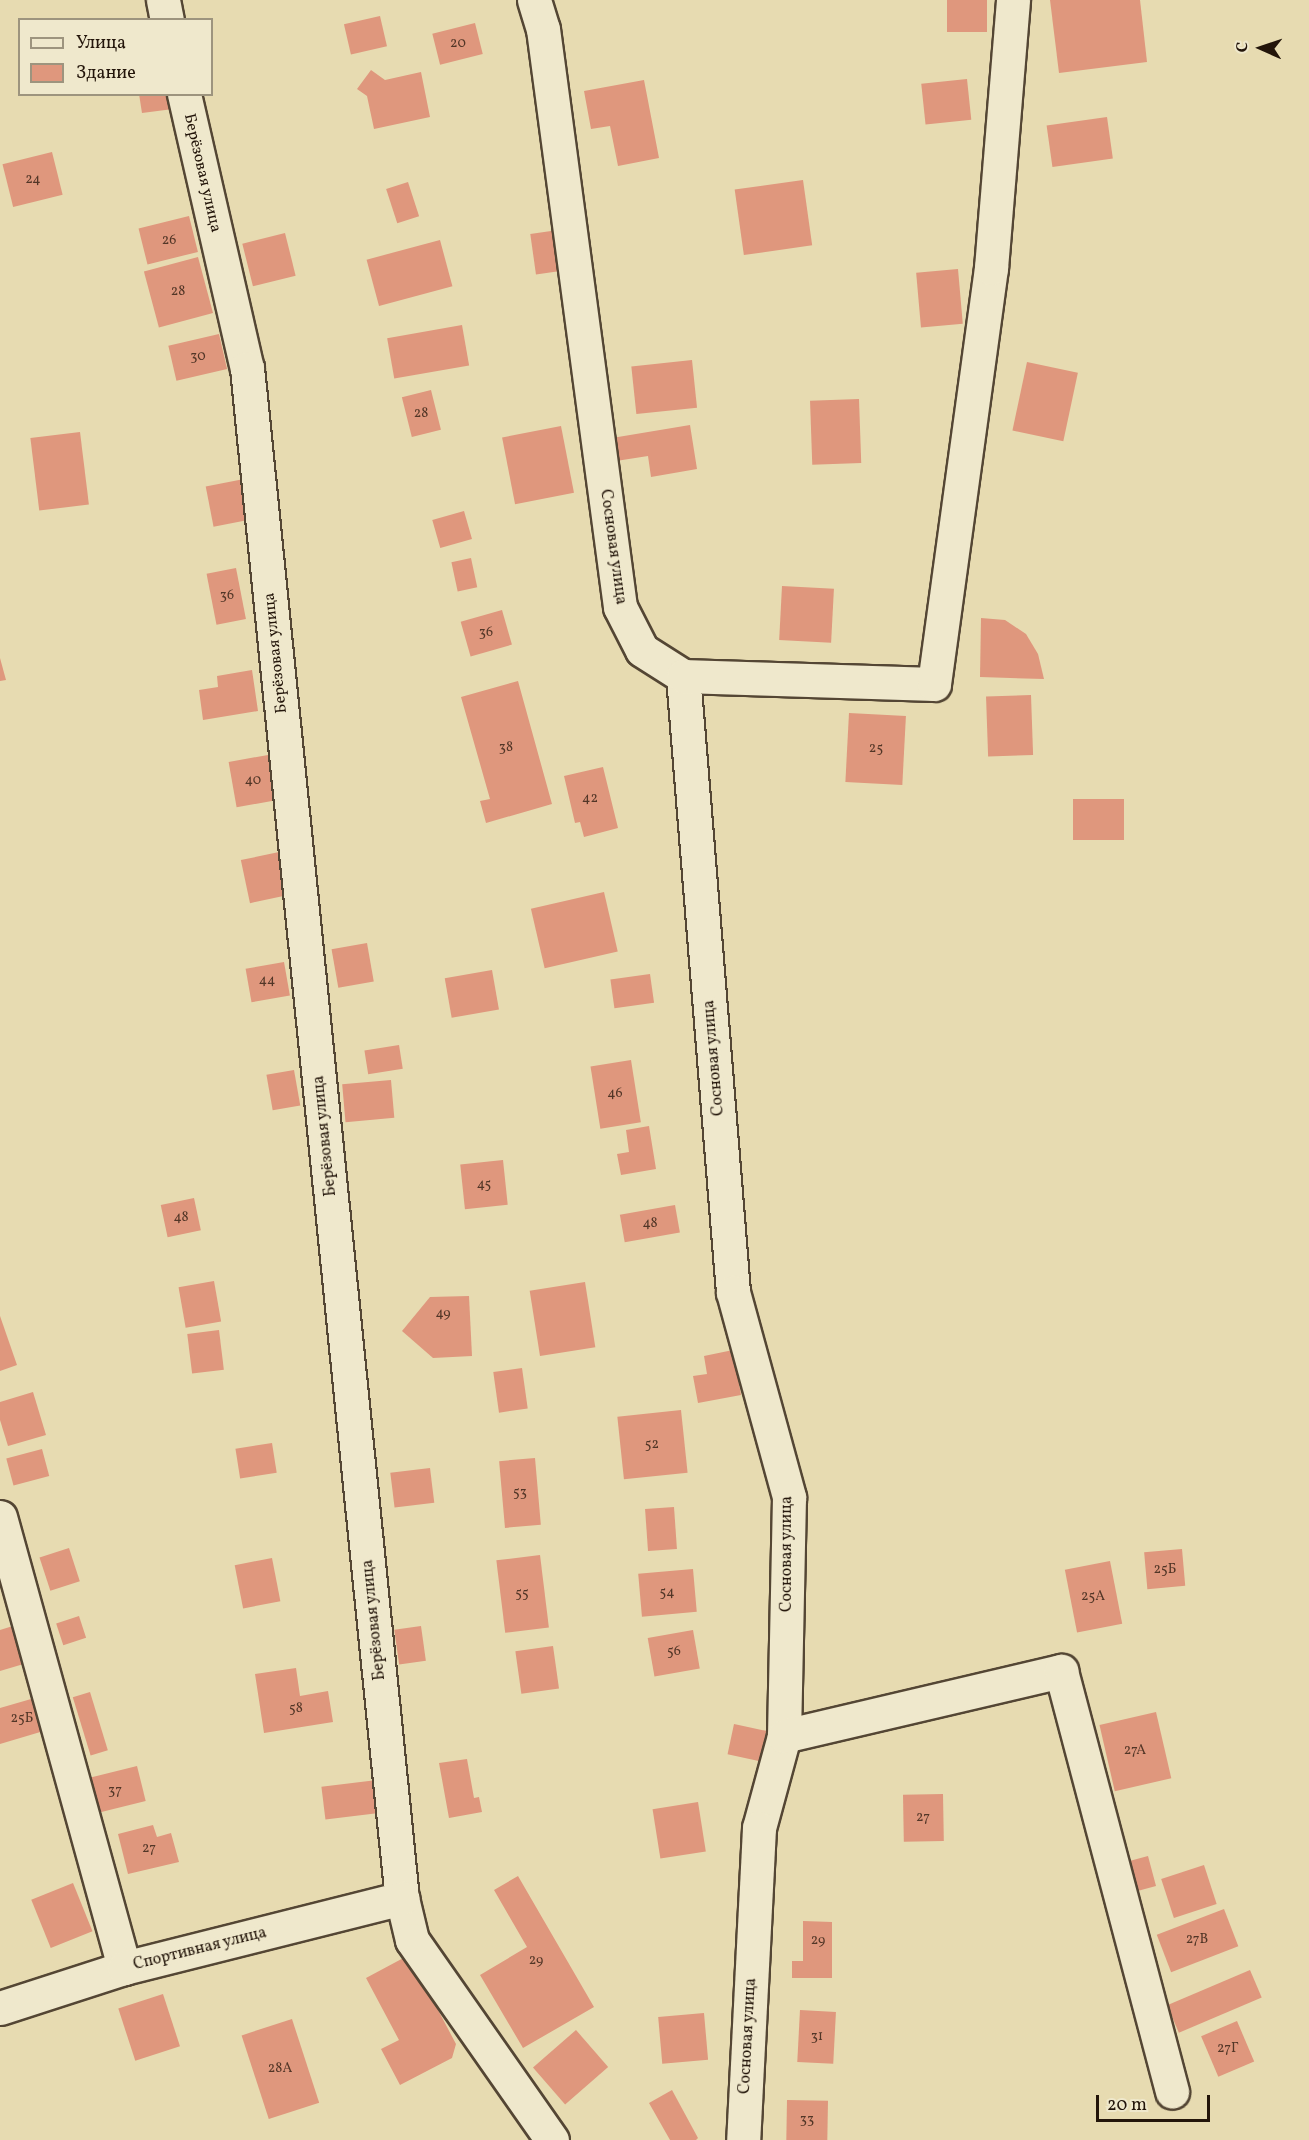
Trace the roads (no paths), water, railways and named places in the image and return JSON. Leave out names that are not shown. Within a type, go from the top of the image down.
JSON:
[{"type":"street","points":[[163,0],[167,18]]},
{"type":"street","name":"Сосновая улица","points":[[534,0],[543,29],[620,607],[642,650],[683,676],[733,1292],[789,1497],[784,1736],[759,1828],[743,2140]]},
{"type":"street","points":[[683,676],[934,684],[992,268],[1013,0]]},
{"type":"street","name":"Берёзовая улица","points":[[184,96],[247,368],[402,1898],[412,1940],[552,2140]]},
{"type":"street","points":[[0,1517],[124,1968]]},
{"type":"street","points":[[784,1736],[1061,1671],[1172,2092]]},
{"type":"street","name":"Спортивная улица","points":[[0,2008],[124,1968],[402,1898]]}]
